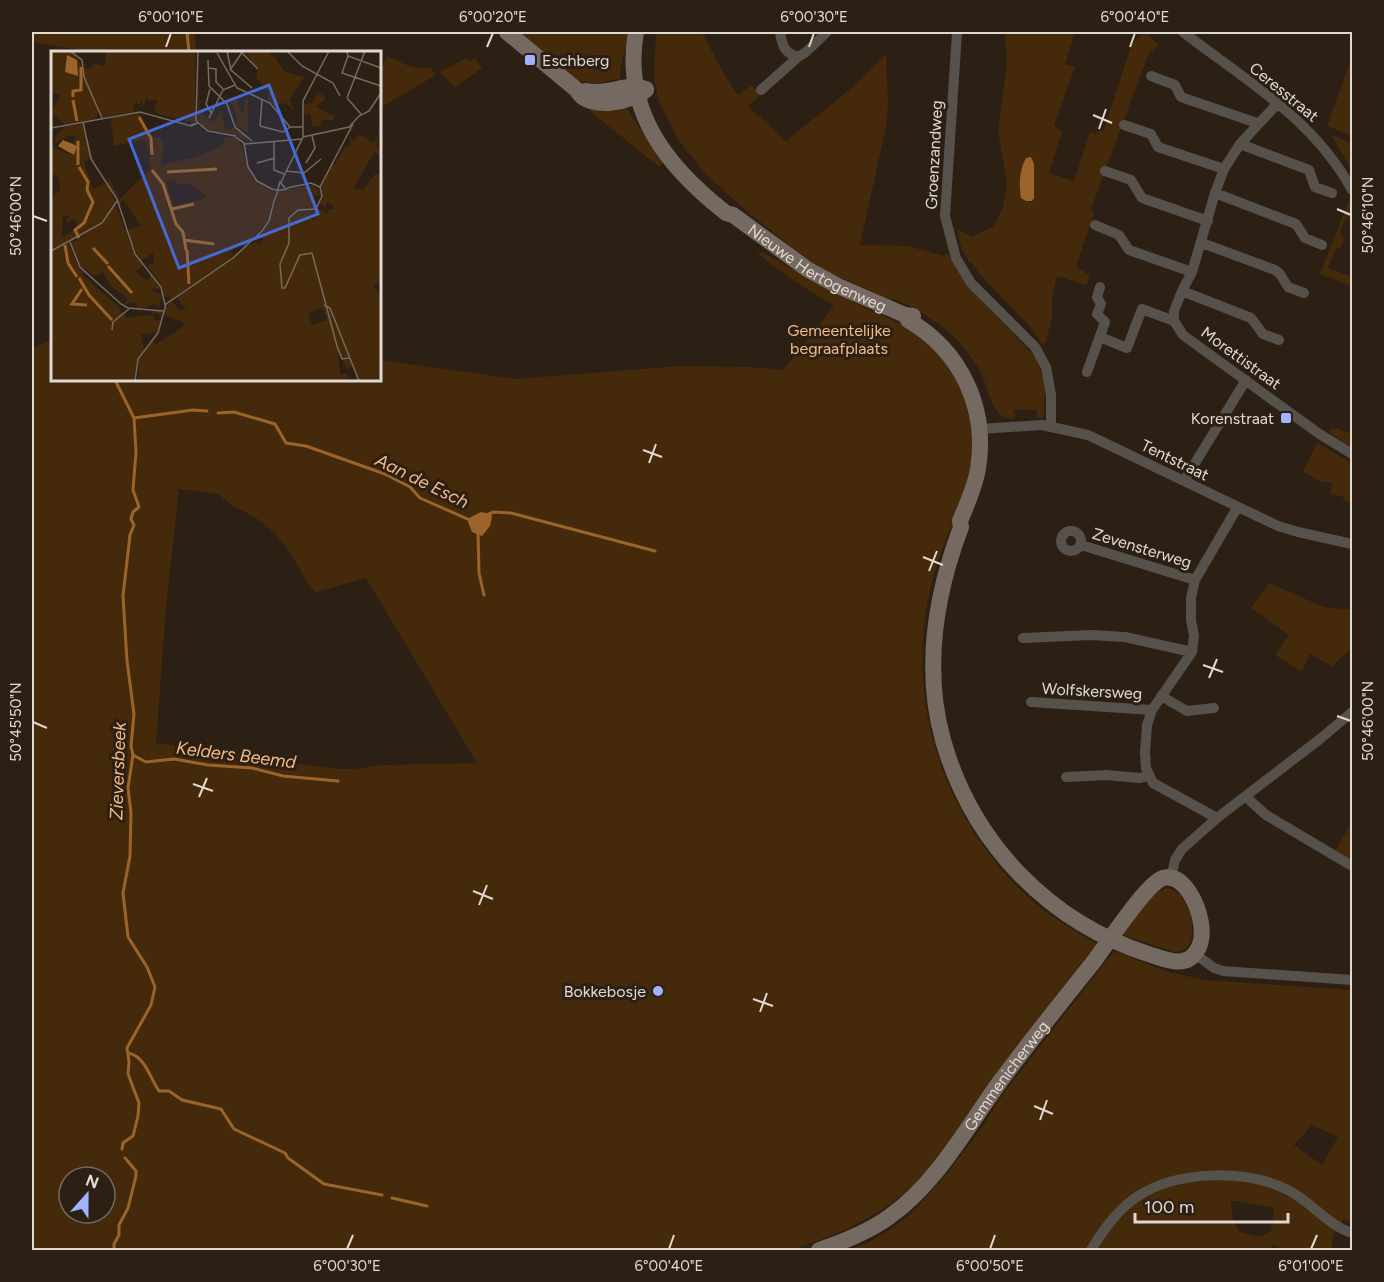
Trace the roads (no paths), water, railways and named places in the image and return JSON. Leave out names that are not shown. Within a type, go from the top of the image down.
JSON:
[{"type":"main road","points":[[507,32],[578,90],[584,98],[611,103],[641,90]]},
{"type":"main road","points":[[636,32],[634,62],[641,90]]},
{"type":"main road","points":[[641,90],[644,32]]},
{"type":"main road","name":"Nieuwe Hertogenweg","points":[[641,90],[671,147],[694,175],[730,209],[733,215],[807,269],[838,286],[905,315],[908,320],[944,348],[960,370],[992,444],[987,476],[967,524],[961,527],[949,560],[934,625],[935,702],[943,739],[955,777],[975,819],[1015,872],[1045,899],[1074,920],[1118,943],[1158,958],[1184,962],[1195,954]]},
{"type":"main road","name":"Gemmenicherweg","points":[[819,1251],[870,1228],[889,1217],[911,1198],[940,1165],[1018,1057],[1151,886],[1163,878],[1171,878]]},
{"type":"main road","points":[[1171,878],[1181,882],[1186,888],[1198,911],[1201,937],[1195,954]]},
{"type":"street","points":[[780,32],[784,48],[790,55],[798,57]]},
{"type":"street","points":[[760,90],[827,32]]},
{"type":"street","name":"Groenzandweg","points":[[957,32],[945,216],[956,258],[971,283],[1035,347],[1046,367],[1051,394],[1051,426]]},
{"type":"street","name":"Ceresstraat","points":[[1183,32],[1278,103],[1313,134],[1336,162],[1353,190]]},
{"type":"street","points":[[1151,76],[1175,85],[1180,97],[1257,123]]},
{"type":"street","points":[[1174,321],[1174,311],[1192,273],[1224,170],[1240,144],[1257,123],[1278,103]]},
{"type":"street","points":[[1124,125],[1151,134],[1158,147],[1224,170]]},
{"type":"street","points":[[1240,144],[1309,170],[1315,187],[1332,193]]},
{"type":"street","points":[[1105,171],[1131,180],[1142,198],[1208,221]]},
{"type":"street","points":[[1215,193],[1296,224],[1305,238],[1322,245]]},
{"type":"street","points":[[1095,225],[1119,235],[1130,250],[1192,273]]},
{"type":"street","points":[[1202,243],[1275,270],[1285,284],[1304,293]]},
{"type":"street","points":[[1087,372],[1105,322],[1097,314],[1101,304],[1097,297],[1100,287]]},
{"type":"street","points":[[1182,291],[1251,318],[1263,334],[1279,340]]},
{"type":"street","name":"Morettistraat","points":[[1100,337],[1127,348],[1142,309],[1174,321],[1183,335],[1318,433],[1353,454]]},
{"type":"street","points":[[1184,481],[1246,380]]},
{"type":"street","name":"Tentstraat","points":[[986,429],[1022,425],[1051,426],[1088,435],[1278,526],[1353,544]]},
{"type":"street","points":[[1217,818],[1153,783],[1146,768],[1145,752],[1152,710],[1192,652],[1194,636],[1191,597],[1195,580],[1238,508]]},
{"type":"street","name":"Zevensterweg","points":[[1081,545],[1195,580]]},
{"type":"street","points":[[1023,638],[1091,635],[1125,637],[1192,652]]},
{"type":"street","points":[[1161,696],[1187,711],[1214,708]]},
{"type":"street","name":"Wolfskersweg","points":[[1031,702],[1152,710]]},
{"type":"street","points":[[1171,878],[1178,854],[1217,818],[1353,712]]},
{"type":"street","points":[[1066,777],[1106,775],[1139,778],[1149,776]]},
{"type":"street","points":[[1246,797],[1266,815],[1353,866]]},
{"type":"street","points":[[1195,954],[1211,966],[1223,971],[1353,980]]},
{"type":"street","points":[[1091,1251],[1109,1223],[1139,1196],[1168,1184],[1208,1176],[1244,1177],[1280,1186],[1306,1201],[1334,1224],[1353,1233]]},
{"type":"waterway","name":"Zieversbeek","points":[[187,32],[189,51]]},
{"type":"waterway","name":"Zieversbeek","points":[[116,381],[134,418],[136,452],[133,490],[139,507],[133,512],[131,519],[134,525],[130,535],[123,596],[127,661],[134,714],[131,746],[133,755],[128,788],[131,813],[130,856],[123,893],[128,937],[147,967],[155,987],[151,1005],[127,1048],[128,1074],[139,1103],[133,1136],[123,1143],[122,1149]]},
{"type":"waterway","name":"Aan de Esch","points":[[134,418],[193,410],[207,411]]},
{"type":"waterway","name":"Aan de Esch","points":[[218,413],[234,412],[275,424],[286,443],[306,446],[385,474],[410,487],[420,498],[472,521]]},
{"type":"waterway","name":"Aan de Esch","points":[[486,515],[494,512],[511,513],[655,551]]},
{"type":"waterway","points":[[478,532],[479,573],[484,595]]},
{"type":"waterway","name":"Kelders Beemd","points":[[133,755],[146,762],[174,759],[208,765],[252,768],[283,776],[338,781]]},
{"type":"waterway","points":[[128,1053],[139,1058],[159,1091],[169,1091],[182,1100],[221,1109],[234,1129],[285,1153],[288,1158],[324,1184],[382,1195]]},
{"type":"waterway","name":"Zieversbeek","points":[[114,1250],[114,1244],[119,1235],[119,1225],[128,1208],[136,1176],[136,1171],[125,1158]]},
{"type":"waterway","points":[[392,1198],[427,1206]]},
{"type":"place","name":"Eschberg","points":[[530,60]]},
{"type":"place","name":"Korenstraat","points":[[1286,418]]},
{"type":"place","name":"Bokkebosje","points":[[658,991]]},
{"type":"park label","name":"Gemeentelijke begraafplaats","points":[[839,339]]}]
